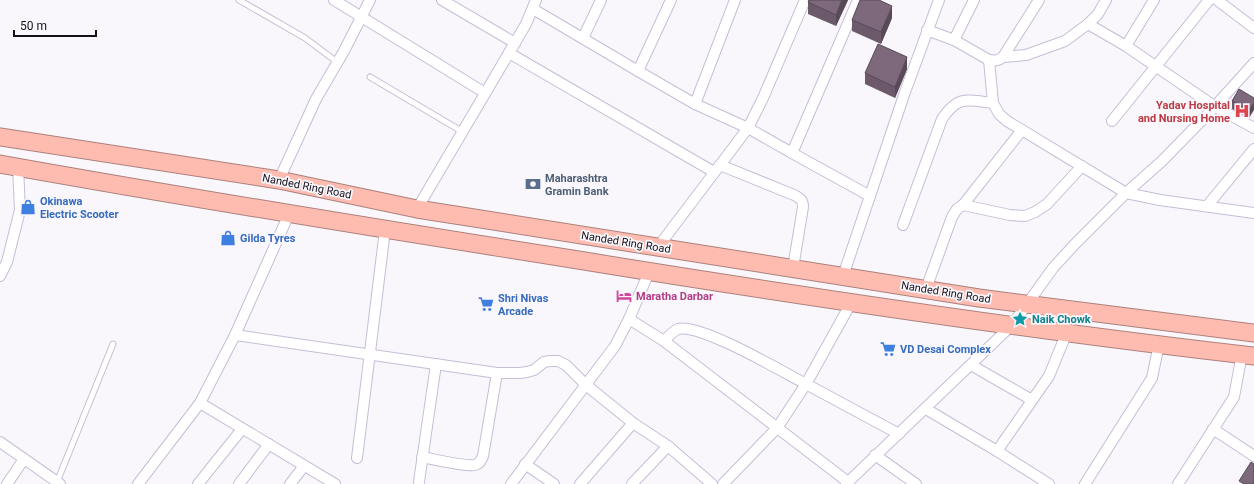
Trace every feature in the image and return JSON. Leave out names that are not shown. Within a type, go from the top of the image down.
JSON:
[{"type":"highway","name":"Nanded Ring Road","points":[[0,138],[279,180],[417,209],[926,289],[1027,304],[1254,333]]},
{"type":"highway","points":[[0,164],[385,230],[649,272],[1012,325],[1248,355]]},
{"type":"street","points":[[334,0],[486,93]]},
{"type":"street","points":[[279,180],[316,98],[370,0]]},
{"type":"street","points":[[442,0],[515,43]]},
{"type":"street","points":[[583,38],[601,0]]},
{"type":"street","points":[[638,71],[671,0]]},
{"type":"street","points":[[695,104],[735,0]]},
{"type":"street","points":[[658,247],[748,128],[764,98],[805,0]]},
{"type":"street","points":[[792,153],[858,0]]},
{"type":"street","points":[[843,276],[927,30],[939,0]]},
{"type":"street","points":[[954,40],[974,0]]},
{"type":"street","points":[[1003,57],[1039,0]]},
{"type":"street","points":[[927,30],[954,40],[989,60],[999,60],[1003,57],[1026,55],[1064,41],[1088,24],[1098,14],[1106,0]]},
{"type":"street","points":[[1126,46],[1154,0]]},
{"type":"street","points":[[1112,122],[1209,0]]},
{"type":"street","points":[[1217,0],[1254,28]]},
{"type":"street","points":[[417,209],[526,24],[535,4],[583,38],[695,104],[748,128],[870,196]]},
{"type":"street","points":[[1088,24],[1126,46],[1214,106],[1254,128]]},
{"type":"street","points":[[509,53],[717,169],[801,198],[803,207],[793,268]]},
{"type":"street","points":[[989,60],[993,103],[999,114],[1007,121],[1126,194],[1254,213]]},
{"type":"street","points":[[629,319],[664,341],[847,483],[1012,325],[1053,268],[1063,257],[1126,194],[1162,161],[1254,63]]},
{"type":"street","points":[[903,225],[942,119],[949,108],[958,102],[972,101],[993,103]]},
{"type":"street","points":[[926,289],[952,217],[957,209],[963,206],[1022,130]]},
{"type":"street","points":[[1207,206],[1254,149]]},
{"type":"street","points":[[963,206],[1010,215],[1025,216],[1035,212],[1047,204],[1082,166]]},
{"type":"street","points":[[0,276],[7,262],[20,210],[18,167]]},
{"type":"street","points":[[138,484],[200,403],[235,335],[289,214]]},
{"type":"street","points":[[357,458],[385,230]]},
{"type":"street","points":[[511,484],[615,346],[629,319],[649,272]]},
{"type":"street","points":[[723,484],[777,428],[806,384],[851,302]]},
{"type":"street","points":[[664,341],[676,330],[685,328],[697,331],[748,354],[899,434]]},
{"type":"street","points":[[997,451],[1049,376],[1067,332]]},
{"type":"street","points":[[235,335],[497,373],[528,372],[534,370],[544,362],[550,360],[558,361],[566,365],[586,386],[633,423],[668,446],[712,484]]},
{"type":"street","points":[[1085,484],[1152,378],[1159,344]]},
{"type":"street","points":[[1178,484],[1234,397],[1248,355]]},
{"type":"street","points":[[418,482],[436,364]]},
{"type":"street","points":[[971,365],[1032,400]]},
{"type":"street","points":[[422,457],[467,465],[475,465],[480,462],[483,456],[497,373]]},
{"type":"street","points":[[200,403],[335,484]]},
{"type":"street","points":[[926,409],[1049,484]]},
{"type":"street","points":[[580,484],[633,423]]},
{"type":"street","points":[[198,484],[242,429]]},
{"type":"street","points":[[1213,429],[1254,456]]},
{"type":"street","points":[[0,442],[58,483]]},
{"type":"street","points":[[239,484],[269,444]]},
{"type":"street","points":[[632,484],[668,446]]},
{"type":"street","points":[[875,455],[916,484]]},
{"type":"street","points":[[7,484],[24,459]]},
{"type":"street","points":[[525,464],[554,484]]},
{"type":"street","points":[[290,484],[304,466]]},
{"type":"lane","points":[[239,0],[305,38],[337,62]]},
{"type":"lane","points":[[370,77],[463,132]]},
{"type":"lane","points":[[58,483],[113,344]]},
{"type":"building","points":[[809,0],[842,0],[836,15],[808,2]]},
{"type":"building","points":[[860,0],[879,0],[892,6],[881,32],[852,20]]},
{"type":"building","points":[[878,44],[907,57],[895,87],[865,73]]},
{"type":"building","points":[[1239,89],[1254,98],[1254,103],[1249,110],[1232,101]]},
{"type":"building","points":[[1251,462],[1254,464],[1254,484],[1244,484],[1239,481]]},
{"type":"place","name":"Yadav Hospital and Nursing Home","points":[[1242,111]]},
{"type":"place","name":"Maharashtra Gramin Bank","points":[[533,184]]},
{"type":"place","name":"Okinawa Electric Scooter","points":[[28,207]]},
{"type":"place","name":"Gilda Tyres","points":[[228,238]]},
{"type":"place","name":"Maratha Darbar","points":[[624,296]]},
{"type":"place","name":"Shri Nivas Arcade","points":[[486,304]]},
{"type":"place","name":"Naik Chowk","points":[[1020,319]]},
{"type":"place","name":"VD Desai Complex","points":[[888,349]]}]
